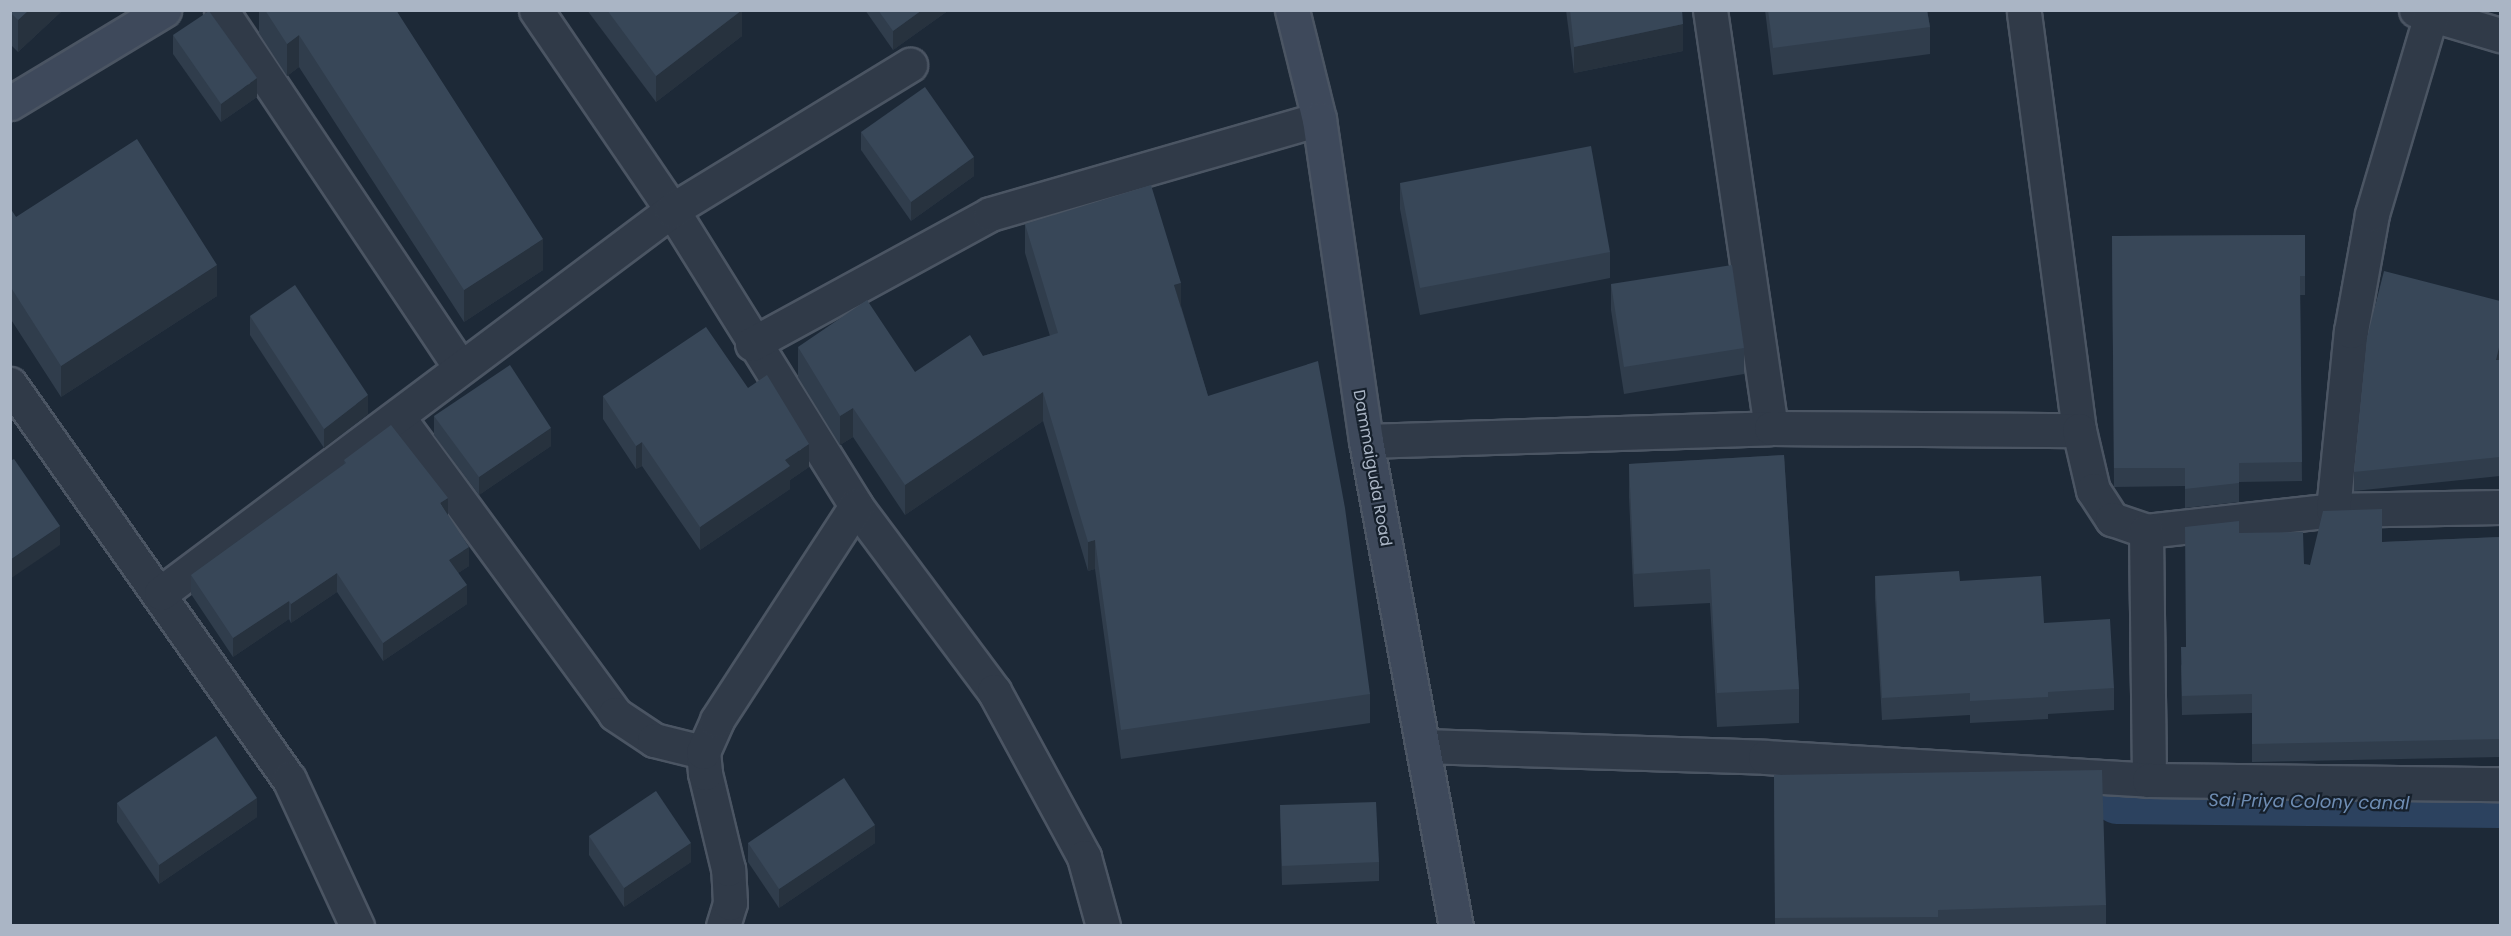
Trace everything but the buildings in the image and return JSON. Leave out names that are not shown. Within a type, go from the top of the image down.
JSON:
[{"type":"street","points":[[10,103],[164,10]]},
{"type":"street","points":[[221,10],[460,367]]},
{"type":"street","points":[[536,10],[672,210],[752,344],[856,506],[994,692],[1084,857],[1103,926]]},
{"type":"street","name":"Dammaiguda Road","points":[[1292,10],[1319,119],[1366,441],[1456,926]]},
{"type":"street","points":[[1710,10],[1771,428]]},
{"type":"street","points":[[2024,13],[2079,430],[2093,490],[2112,519],[2146,531],[2332,510],[2500,507]]},
{"type":"street","points":[[2332,510],[2351,332],[2372,214],[2424,13],[2500,35]]},
{"type":"street","points":[[161,593],[672,210],[910,64]]},
{"type":"street","points":[[752,344],[990,214],[1319,119]]},
{"type":"street","points":[[10,384],[161,593],[289,779],[357,926]]},
{"type":"street","points":[[398,417],[615,714],[654,740],[703,752]]},
{"type":"street","points":[[1366,441],[1771,428],[2079,430]]},
{"type":"street","points":[[723,926],[730,903],[728,869],[705,773],[703,752],[717,720],[856,506]]},
{"type":"street","points":[[2146,531],[2149,780]]},
{"type":"street","points":[[1423,746],[1765,757],[2149,780],[2500,784]]},
{"type":"waterway","name":"Sai Priya Colony canal","points":[[2117,800],[2500,804]]}]
